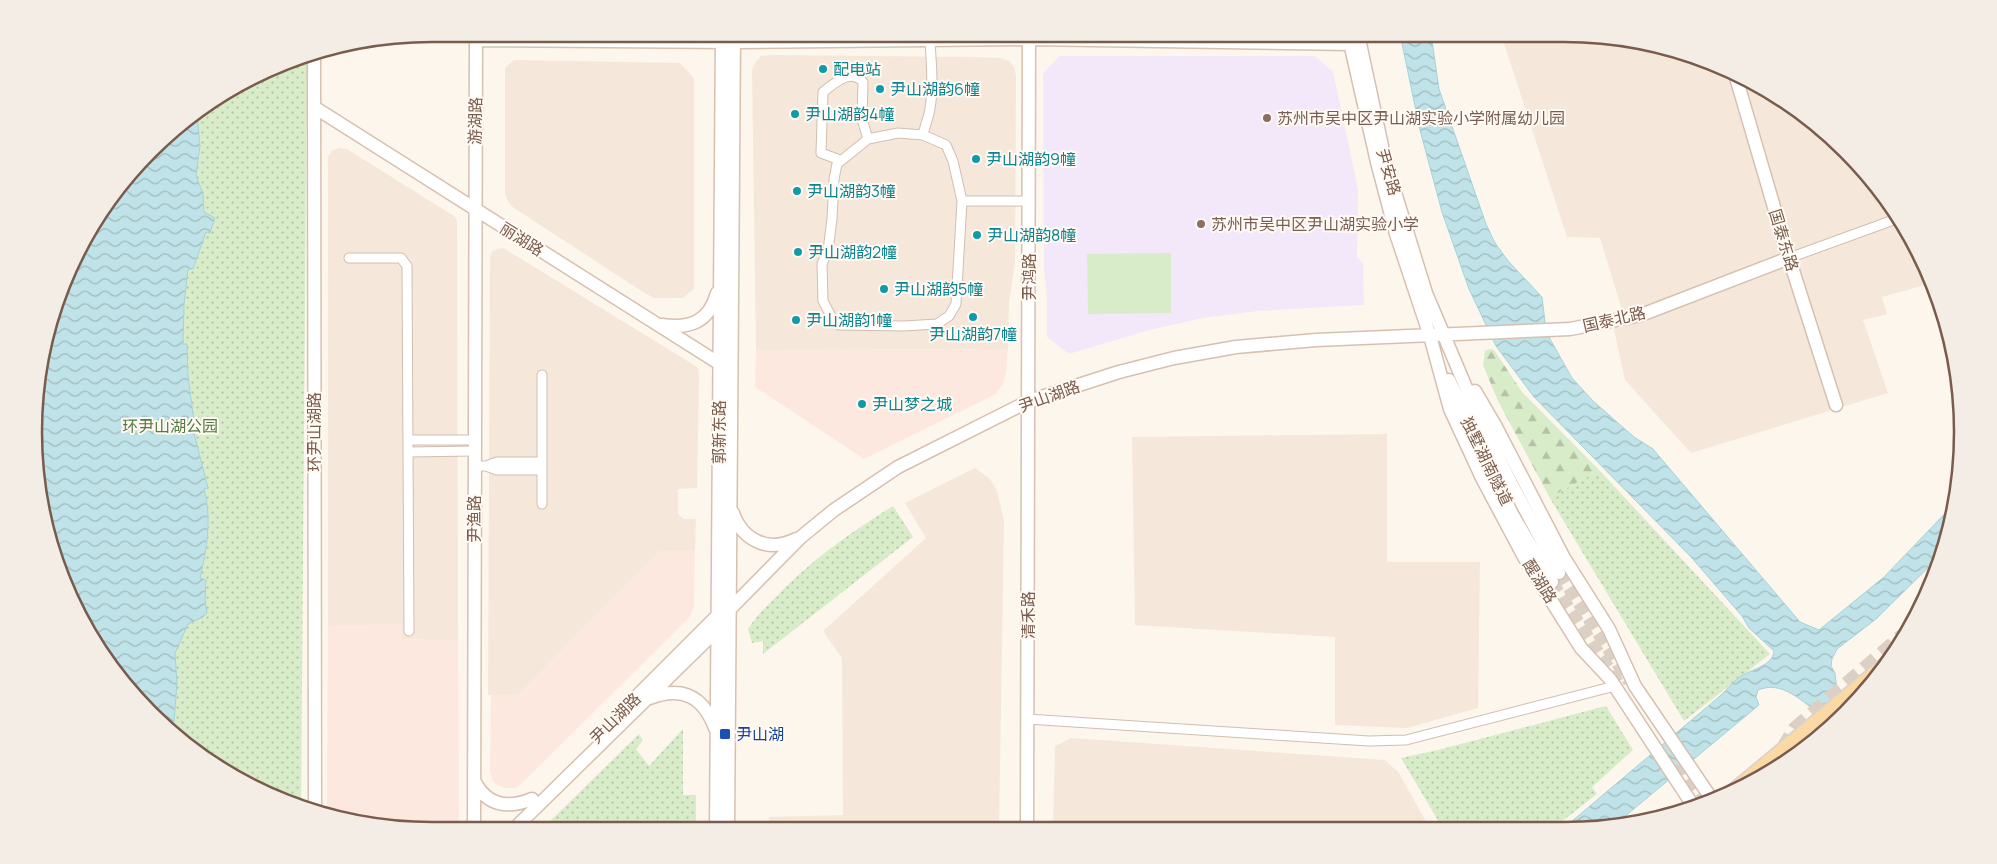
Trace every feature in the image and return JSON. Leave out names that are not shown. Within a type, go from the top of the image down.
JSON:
[{"type":"main road","points":[[1760,769],[1862,684]]},
{"type":"street","name":"游湖路","points":[[474,209],[476,42]]},
{"type":"street","name":"郭新东路","points":[[724,611],[731,509],[726,364],[720,282],[728,42]]},
{"type":"street","name":"郭新东路","points":[[728,42],[724,611],[728,822]]},
{"type":"street","points":[[923,135],[925,121],[930,109],[932,81],[930,42]]},
{"type":"street","name":"尹鸿路","points":[[1028,42],[1029,400]]},
{"type":"street","name":"尹安路","points":[[1355,42],[1377,162],[1396,234],[1436,335]]},
{"type":"street","name":"环尹山湖路","points":[[314,61],[315,803]]},
{"type":"street","points":[[840,160],[821,153],[823,92],[849,76],[858,76],[863,82],[862,118],[868,139]]},
{"type":"street","name":"国泰东路","points":[[1737,83],[1789,258],[1836,405]]},
{"type":"street","name":"丽湖路","points":[[314,107],[657,324],[726,364]]},
{"type":"street","points":[[898,133],[923,135],[946,145],[953,161],[962,201],[956,304],[949,316],[937,324],[904,326],[839,325],[833,320],[823,301],[822,264],[828,250],[834,179],[838,164],[840,160],[868,139],[898,133]]},
{"type":"street","points":[[962,201],[1029,201]]},
{"type":"street","name":"尹渔路","points":[[474,209],[474,446],[480,466],[474,822]]},
{"type":"street","points":[[1789,258],[1892,221]]},
{"type":"street","points":[[350,258],[401,258],[407,266],[409,631]]},
{"type":"street","name":"国泰北路","points":[[1436,335],[1570,329],[1642,315],[1789,258]]},
{"type":"street","points":[[657,324],[677,327],[698,321],[711,308],[720,282]]},
{"type":"street","name":"尹山湖路","points":[[510,822],[800,537],[834,510],[898,467],[1029,400],[1137,367],[1236,347],[1316,340],[1436,335]]},
{"type":"street","name":"独墅湖南隧道","points":[[1436,335],[1463,413],[1496,483],[1530,547],[1556,577]]},
{"type":"street","name":"醒湖路","points":[[1436,335],[1450,409],[1482,478],[1524,557],[1581,648],[1614,686],[1690,801]]},
{"type":"street","name":"醒湖路","points":[[1436,335],[1495,425],[1564,558],[1609,629],[1635,686],[1689,769],[1708,794]]},
{"type":"street","points":[[542,376],[542,504]]},
{"type":"street","name":"清禾路","points":[[1027,822],[1029,400]]},
{"type":"street","points":[[408,440],[474,446]]},
{"type":"street","points":[[408,452],[474,446]]},
{"type":"street","points":[[480,466],[496,470],[542,466]]},
{"type":"street","points":[[731,509],[741,530],[756,541],[776,546],[787,544],[800,537]]},
{"type":"street","name":"尹山湖路","points":[[521,822],[718,628],[724,611]]},
{"type":"street","points":[[716,822],[718,628]]},
{"type":"street","points":[[1027,719],[1368,741],[1406,740],[1614,686]]},
{"type":"street","points":[[646,700],[670,692],[692,697],[707,711],[717,735]]},
{"type":"street","points":[[474,780],[482,793],[499,803],[510,806],[532,799]]},
{"type":"shaded area","points":[[1504,42],[1590,43],[1641,50],[1690,63],[1714,72],[1760,95],[1781,108],[1822,139],[1858,175],[1889,216],[1902,237],[1926,285],[1882,297],[1887,314],[1863,320],[1888,393],[1691,453],[1625,380],[1611,316],[1623,313],[1600,238],[1567,237]]},
{"type":"shaded area","points":[[761,56],[1000,58],[1009,61],[1014,67],[1016,76],[1015,262],[1009,303],[1008,349],[756,350],[752,70],[756,61]]},
{"type":"shaded area","name":"苏州市吴中区尹山湖实验小学","points":[[1059,56],[1315,56],[1333,72],[1353,165],[1358,191],[1357,257],[1363,264],[1364,305],[1258,311],[1203,318],[1149,330],[1069,354],[1047,337],[1047,296],[1044,269],[1043,74]]},
{"type":"shaded area","points":[[514,60],[680,63],[694,78],[694,289],[683,298],[654,298],[511,206],[505,195],[505,68]]},
{"type":"shaded area","points":[[339,148],[347,149],[454,216],[457,220],[458,641],[402,639],[402,625],[328,626],[328,157],[332,151]]},
{"type":"shaded area","points":[[502,248],[694,365],[698,368],[699,377],[697,488],[678,489],[678,514],[684,519],[696,519],[695,551],[659,551],[518,695],[488,695],[490,258],[492,251]]},
{"type":"shaded area","name":"尹山梦之城","points":[[1008,349],[1003,384],[996,394],[864,459],[755,387],[756,350]]},
{"type":"shaded area","points":[[1387,434],[1387,562],[1480,562],[1478,708],[1407,728],[1335,725],[1335,637],[1135,625],[1132,437]]},
{"type":"shaded area","points":[[975,468],[990,479],[997,491],[1004,521],[999,822],[769,822],[769,817],[843,815],[842,658],[823,631],[926,538],[905,503]]},
{"type":"shaded area","points":[[659,551],[695,551],[694,607],[689,618],[520,785],[516,788],[505,788],[496,784],[492,780],[490,771],[491,695],[518,695]]},
{"type":"shaded area","points":[[402,624],[402,639],[458,641],[459,822],[407,821],[356,814],[327,807],[328,626]]},
{"type":"shaded area","points":[[1071,738],[1385,760],[1399,773],[1426,822],[1053,822],[1055,746]]},
{"type":"green space","name":"环尹山湖公园","points":[[307,63],[301,799],[237,769],[195,741],[175,725],[139,689],[108,648],[83,604],[63,557],[50,508],[43,457],[42,432],[43,407],[50,356],[63,307],[72,283],[95,237],[123,195],[139,175],[175,139],[195,123],[237,95],[283,72]]},
{"type":"green space","points":[[1171,253],[1171,313],[1088,314],[1087,254]]},
{"type":"green space","points":[[1494,350],[1522,392],[1599,470],[1551,497],[1551,500],[1498,401],[1483,365],[1485,351]]},
{"type":"green space","points":[[1599,470],[1770,654],[1684,721],[1551,500],[1551,497]]},
{"type":"green space","points":[[893,506],[913,537],[763,654],[763,641],[752,643],[748,629],[758,615],[819,558],[847,536]]},
{"type":"green space","points":[[1606,706],[1633,750],[1592,787],[1597,794],[1561,822],[1439,822],[1401,758]]},
{"type":"green space","points":[[683,729],[683,795],[696,795],[696,822],[549,822],[639,734],[643,740],[636,749],[649,766]]},
{"type":"water","points":[[1402,42],[1432,42],[1439,89],[1486,224],[1495,243],[1509,262],[1542,297],[1545,322],[1550,339],[1572,378],[1593,401],[1634,437],[1653,449],[1800,622],[1819,630],[1884,577],[1946,512],[1931,565],[1876,619],[1837,649],[1831,666],[1835,673],[1839,708],[1806,738],[1806,725],[1814,713],[1813,709],[1794,695],[1781,689],[1774,687],[1758,690],[1756,697],[1759,705],[1624,817],[1571,822],[1720,696],[1737,679],[1766,664],[1773,656],[1774,651],[1749,628],[1742,616],[1691,557],[1534,397],[1496,346],[1469,289],[1442,212],[1420,130]]},
{"type":"water","points":[[198,121],[200,146],[196,175],[203,194],[204,212],[215,218],[210,233],[206,232],[193,269],[188,269],[184,305],[183,344],[187,344],[188,376],[195,429],[193,429],[208,488],[204,489],[208,511],[208,534],[200,578],[206,580],[205,599],[207,613],[188,624],[175,653],[177,683],[174,724],[139,689],[108,648],[95,627],[72,581],[56,533],[46,483],[42,432],[43,407],[50,356],[63,307],[83,260],[108,216],[139,175],[175,139]]},
{"type":"tunnel","points":[[1559,573],[1629,682]]},
{"type":"tunnel","points":[[1552,582],[1618,682]]},
{"type":"tunnel","points":[[1783,749],[1795,729],[1890,647]]},
{"type":"tunnel","points":[[1680,763],[1702,797]]},
{"type":"place","name":"配电站","points":[[823,69]]},
{"type":"place","name":"尹山湖韵6幢","points":[[880,89]]},
{"type":"place","name":"尹山湖韵4幢","points":[[795,114]]},
{"type":"place","name":"苏州市吴中区尹山湖实验小学附属幼儿园","points":[[1267,118]]},
{"type":"place","name":"尹山湖韵9幢","points":[[976,159]]},
{"type":"place","name":"尹山湖韵3幢","points":[[797,191]]},
{"type":"place","name":"苏州市吴中区尹山湖实验小学","points":[[1201,224]]},
{"type":"place","name":"尹山湖韵8幢","points":[[977,235]]},
{"type":"place","name":"尹山湖韵2幢","points":[[798,252]]},
{"type":"place","name":"尹山湖韵5幢","points":[[884,289]]},
{"type":"place","name":"尹山湖韵7幢","points":[[973,317]]},
{"type":"place","name":"尹山湖韵1幢","points":[[796,320]]},
{"type":"place","name":"尹山梦之城","points":[[862,404]]},
{"type":"place","name":"尹山湖","points":[[725,734]]}]
